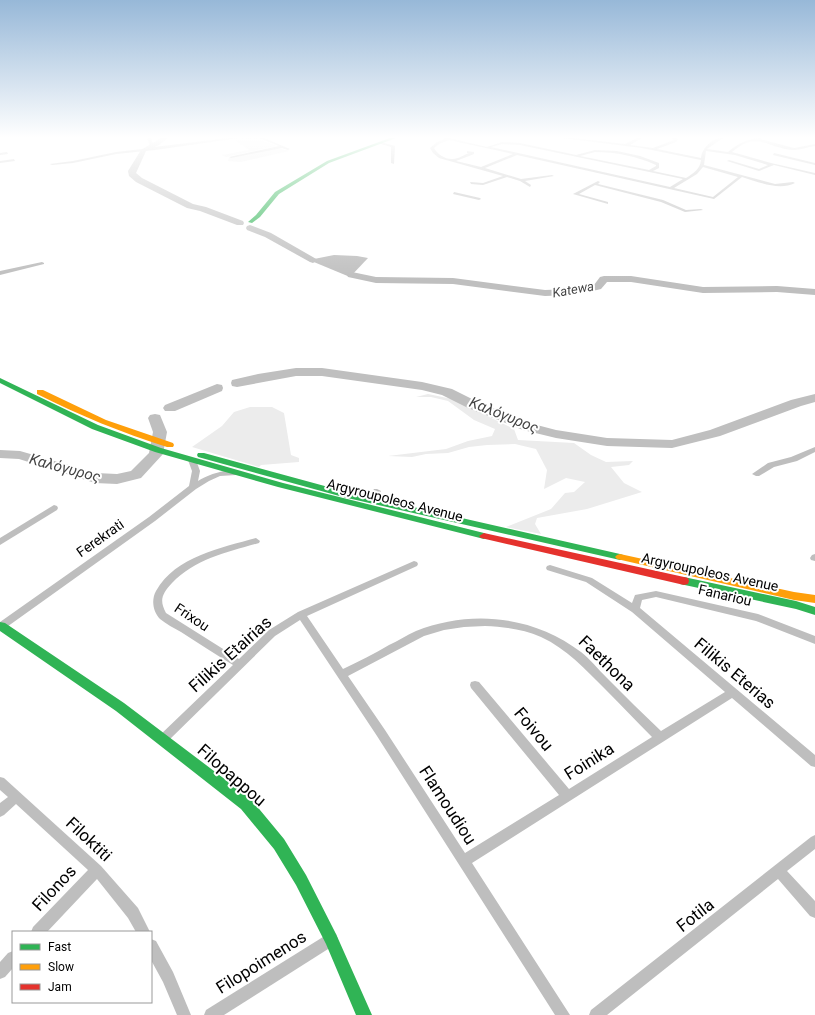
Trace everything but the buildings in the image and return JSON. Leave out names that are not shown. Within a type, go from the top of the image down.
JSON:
[{"type":"main road","points":[[250,222],[258,216],[277,193],[290,185]]},
{"type":"main road","name":"Argyroupoleos Avenue","points":[[0,371],[128,436]]},
{"type":"main road","name":"Argyroupoleos Avenue","points":[[0,380],[72,417],[192,456],[795,601]]},
{"type":"main road","name":"Argyroupoleos Avenue","points":[[192,456],[236,473],[433,524],[578,558],[795,601]]},
{"type":"main road","points":[[795,601],[815,599]]},
{"type":"main road","points":[[795,601],[815,611]]},
{"type":"main road","name":"Filopappou","points":[[1,627],[164,738],[246,804],[279,844],[301,880],[331,939],[364,1015]]},
{"type":"street","points":[[591,185],[575,194],[607,203]]},
{"type":"street","points":[[600,185],[662,201],[685,211],[701,210]]},
{"type":"street","points":[[658,185],[714,198],[730,185]]},
{"type":"street","points":[[670,188],[675,185]]},
{"type":"street","points":[[454,192],[479,199]]},
{"type":"street","points":[[0,274],[42,263]]},
{"type":"street","points":[[756,474],[771,465],[794,459],[815,449]]},
{"type":"street","points":[[192,456],[196,471],[192,488]]},
{"type":"street","name":"Ferekrati","points":[[1,627],[152,519],[192,488],[206,479],[219,474],[236,473]]},
{"type":"street","points":[[371,500],[377,491]]},
{"type":"street","points":[[2,539],[54,508]]},
{"type":"street","name":"Frixou","points":[[239,664],[164,616],[157,604],[158,593],[169,580],[188,564],[202,557],[256,541]]},
{"type":"street","name":"Filikis Etairias","points":[[164,738],[272,633],[302,615],[414,564]]},
{"type":"street","points":[[550,568],[589,580],[635,609]]},
{"type":"street","name":"Fanariou","points":[[635,609],[638,597],[656,594],[758,618],[815,640]]},
{"type":"street","name":"Filikis Eterias","points":[[635,609],[815,762]]},
{"type":"street","name":"Flamoudiou","points":[[302,615],[343,674],[563,1015]]},
{"type":"street","name":"Faethona","points":[[343,674],[422,633],[451,625],[486,621],[512,624],[548,636],[566,645],[579,656],[660,738]]},
{"type":"street","name":"Foivou","points":[[475,685],[567,795]]},
{"type":"street","name":"Foinika","points":[[464,861],[733,692]]},
{"type":"street","name":"Filoktiti","points":[[0,782],[97,870],[133,913],[142,931]]},
{"type":"street","points":[[0,811],[16,796]]},
{"type":"street","name":"Fotila","points":[[596,1015],[815,842]]},
{"type":"street","name":"Filonos","points":[[39,931],[97,870]]},
{"type":"street","points":[[779,871],[815,911]]},
{"type":"street","name":"Filopoimenos","points":[[211,1015],[331,939]]},
{"type":"street","points":[[152,948],[168,977],[184,1015]]},
{"type":"street","points":[[0,972],[12,959]]},
{"type":"shaded area","points":[[334,255],[368,258],[350,277],[309,260]]},
{"type":"shaded area","points":[[428,394],[452,399],[514,429],[518,440],[574,443],[591,455],[606,462],[633,461],[629,465],[611,467],[624,483],[642,492],[587,509],[537,518],[535,524],[541,534],[506,527],[551,509],[565,493],[574,492],[585,482],[566,478],[544,489],[547,470],[536,449],[515,444],[469,447],[448,453],[426,454],[412,457],[388,456],[446,449],[468,441],[492,436],[495,429],[474,420],[448,401],[431,397],[416,397]]},
{"type":"shaded area","points":[[250,407],[272,407],[284,413],[291,455],[299,458],[299,462],[261,465],[259,467],[192,447],[222,426],[234,412]]},
{"type":"waterway","name":"Katewa","points":[[150,185],[190,206],[203,209],[240,223]]},
{"type":"waterway","name":"Katewa","points":[[250,228],[268,235],[313,260]]},
{"type":"waterway","name":"Katewa","points":[[352,275],[376,280],[453,281],[545,293],[570,292],[597,287],[604,279],[631,279],[703,290],[777,289],[815,292]]},
{"type":"waterway","name":"Καλόγυρος","points":[[237,383],[296,372],[322,372],[422,386],[447,392],[473,405],[528,427],[556,434],[607,442],[672,444],[715,433],[796,403],[815,398]]},
{"type":"waterway","name":"Καλόγυρος","points":[[170,408],[217,388]]},
{"type":"waterway","name":"Καλόγυρος","points":[[0,454],[20,455],[95,478],[117,479],[136,475],[156,454],[160,432],[155,418]]},
{"type":"traffic: fast","points":[[250,222],[258,216],[277,193],[290,185]]},
{"type":"traffic: fast","points":[[0,380],[95,427],[158,450],[281,485],[484,536]]},
{"type":"traffic: fast","points":[[201,455],[343,494],[620,557]]},
{"type":"traffic: fast","points":[[684,581],[796,605],[815,611]]},
{"type":"traffic: fast","points":[[0,627],[1,626],[120,707],[246,804],[279,844],[301,880],[331,939],[364,1015]]},
{"type":"traffic: slow","points":[[40,392],[104,422],[170,445]]},
{"type":"traffic: slow","points":[[620,557],[794,596],[815,599]]},
{"type":"traffic: jam","points":[[484,536],[684,581]]}]
